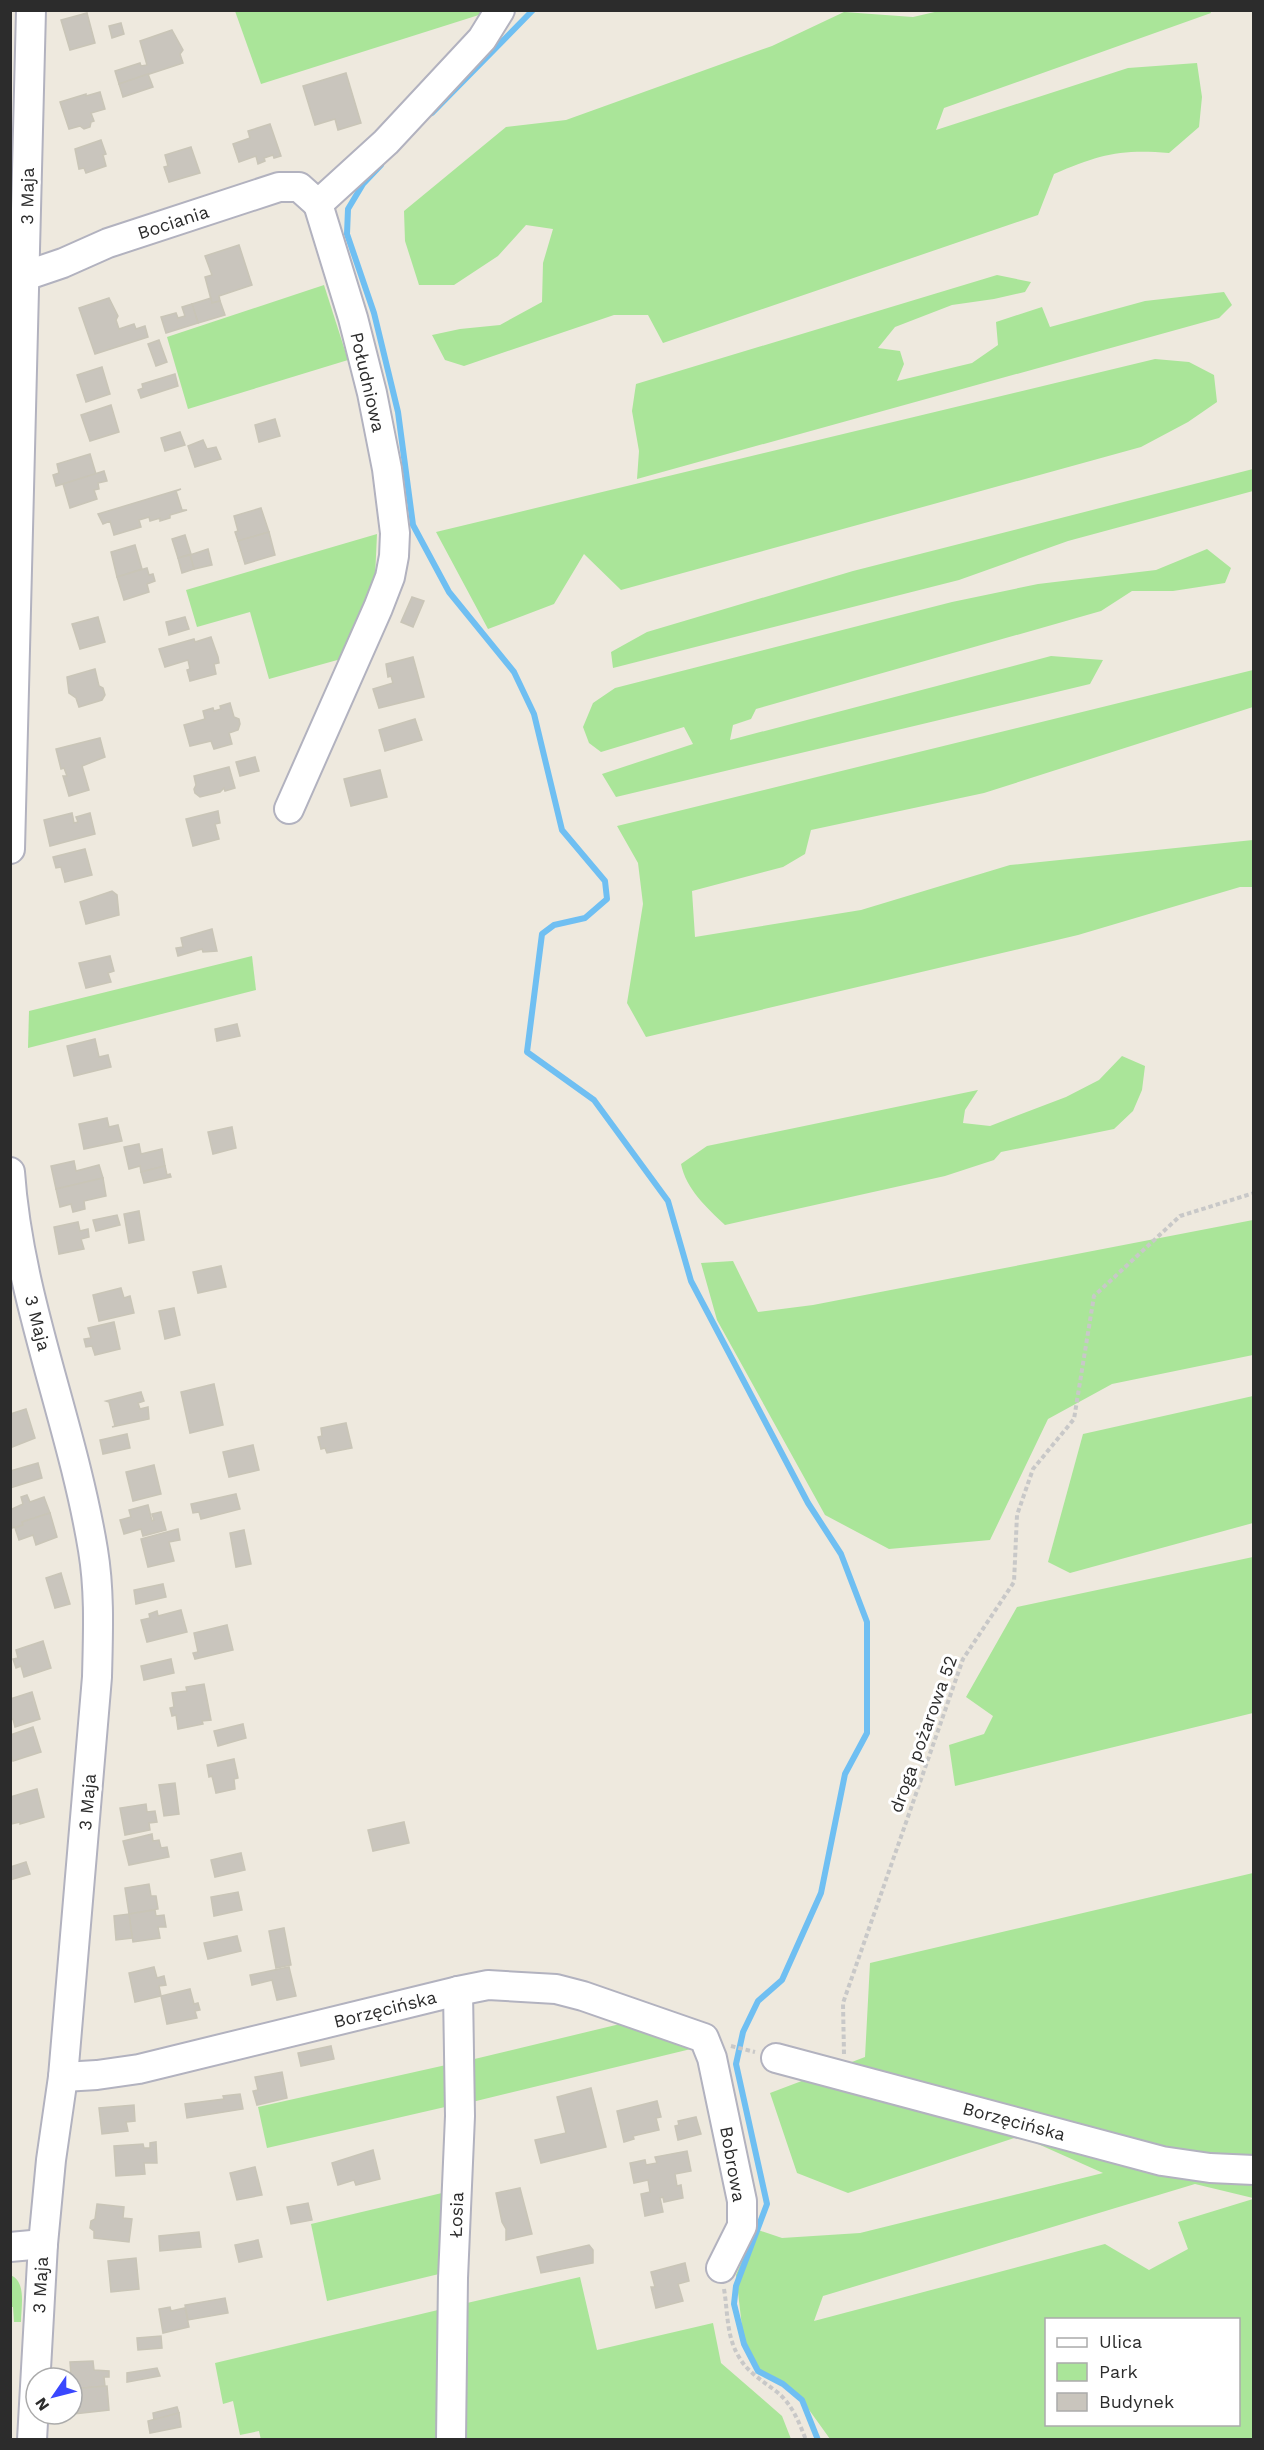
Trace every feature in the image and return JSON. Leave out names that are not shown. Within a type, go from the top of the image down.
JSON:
[{"type":"street","name":"3 Maja","points":[[10,849],[18,279],[31,10]]},
{"type":"street","points":[[318,204],[386,142],[482,39],[500,10]]},
{"type":"street","name":"Bociania","points":[[18,279],[108,243],[279,187],[299,187],[318,204]]},
{"type":"street","name":"Południowa","points":[[289,809],[390,577],[395,533],[387,469],[372,393],[353,318],[318,204]]},
{"type":"street","name":"3 Maja","points":[[10,1172],[21,1255],[82,1494],[96,1578],[97,1677],[63,2076],[51,2160],[43,2244],[32,2439]]},
{"type":"street","name":"Borzęcińska","points":[[63,2076],[97,2075],[139,2069],[488,1985],[556,1989],[583,1996],[704,2038]]},
{"type":"street","name":"Łosia","points":[[451,2439],[453,2278],[460,2116],[458,1991]]},
{"type":"street","name":"Bobrowa","points":[[704,2038],[714,2068],[742,2201],[742,2226],[721,2268]]},
{"type":"street","name":"Borzęcińska","points":[[776,2058],[1162,2161],[1210,2168],[1254,2170]]},
{"type":"street","points":[[11,2247],[43,2244]]},
{"type":"path","name":"droga pożarowa 52","points":[[844,2075],[843,2003],[963,1659],[1014,1582],[1017,1515],[1033,1469],[1074,1419],[1094,1296],[1180,1216],[1254,1193]]},
{"type":"path","points":[[721,2268],[726,2319],[739,2358],[756,2378],[778,2393],[794,2411],[806,2439]]},
{"type":"green space","points":[[235,11],[484,11],[482,14],[261,84]]},
{"type":"green space","points":[[939,11],[1210,11],[1211,13],[944,108],[936,130],[1128,68],[1197,63],[1202,97],[1199,127],[1169,153],[1136,152],[1110,155],[1054,174],[1038,215],[663,343],[648,315],[614,315],[464,366],[445,360],[432,335],[460,329],[500,325],[542,302],[543,263],[553,229],[526,225],[498,256],[454,285],[419,285],[405,241],[404,211],[506,127],[566,120],[772,46],[844,12],[913,17]]},
{"type":"green space","points":[[997,275],[1031,282],[1025,292],[952,305],[895,327],[878,348],[900,351],[904,364],[897,381],[972,363],[998,345],[996,322],[1042,307],[1050,327],[1145,301],[1224,292],[1232,305],[1219,318],[637,479],[639,451],[632,411],[636,384]]},
{"type":"green space","points":[[324,285],[348,360],[188,409],[167,337]]},
{"type":"green space","points":[[1155,359],[1189,362],[1214,375],[1217,402],[1188,422],[1141,447],[621,590],[584,554],[554,604],[488,629],[436,532]]},
{"type":"green space","points":[[1253,469],[1253,491],[1068,541],[959,580],[613,668],[611,652],[647,632],[853,571]]},
{"type":"green space","points":[[377,534],[375,577],[341,659],[269,679],[250,612],[197,627],[186,590]]},
{"type":"green space","points":[[1207,549],[1231,568],[1225,583],[1173,591],[1132,591],[1101,611],[756,709],[751,719],[733,725],[730,740],[1051,656],[1103,660],[1090,684],[616,797],[602,774],[693,744],[684,727],[601,752],[589,743],[583,727],[593,703],[615,688],[952,602],[1038,584],[1156,570]]},
{"type":"green space","points":[[1253,670],[1253,707],[984,793],[811,830],[805,854],[783,867],[692,891],[695,937],[861,910],[1010,865],[1253,840],[1253,887],[1240,887],[1078,935],[646,1037],[627,1003],[643,904],[638,863],[617,826]]},
{"type":"green space","points":[[252,956],[256,990],[28,1048],[29,1011]]},
{"type":"green space","points":[[1122,1056],[1145,1066],[1142,1090],[1133,1111],[1114,1129],[1001,1152],[994,1160],[945,1176],[725,1225],[692,1190],[681,1164],[707,1146],[978,1090],[965,1110],[963,1123],[990,1126],[1066,1097],[1099,1080]]},
{"type":"green space","points":[[1253,1220],[1253,1355],[1112,1384],[1048,1419],[990,1540],[889,1549],[825,1515],[717,1320],[701,1263],[733,1261],[758,1312],[813,1305]]},
{"type":"green space","points":[[1253,1396],[1253,1523],[1070,1573],[1048,1562],[1083,1434]]},
{"type":"green space","points":[[1253,1557],[1253,1713],[955,1786],[949,1745],[984,1734],[993,1716],[966,1697],[1017,1607]]},
{"type":"green space","points":[[1253,1873],[1253,2198],[1195,2184],[823,2296],[814,2321],[1105,2244],[1149,2270],[1188,2249],[1178,2222],[1253,2199],[1253,2439],[830,2439],[802,2400],[783,2384],[758,2371],[744,2344],[736,2275],[755,2229],[782,2238],[860,2233],[1103,2173],[1020,2136],[848,2193],[797,2173],[770,2093],[865,2057],[870,1963]]},
{"type":"green space","points":[[620,2024],[695,2048],[472,2102],[462,2062]]},
{"type":"green space","points":[[446,2065],[445,2107],[267,2148],[258,2107]]},
{"type":"green space","points":[[442,2193],[439,2274],[327,2301],[311,2224]]},
{"type":"green space","points":[[10,2275],[19,2283],[21,2289],[21,2322],[14,2322]]},
{"type":"green space","points":[[580,2277],[597,2350],[713,2323],[721,2363],[782,2416],[791,2439],[465,2440],[464,2381],[467,2303]]},
{"type":"green space","points":[[438,2310],[436,2389],[438,2439],[261,2440],[259,2431],[240,2435],[233,2401],[223,2404],[215,2363]]},
{"type":"building","points":[[87,13],[95,43],[70,50],[61,20]]},
{"type":"building","points":[[121,23],[124,34],[112,38],[109,26]]},
{"type":"building","points":[[172,30],[183,50],[180,54],[183,63],[119,84],[115,71],[140,63],[141,66],[147,65],[140,41]]},
{"type":"building","points":[[346,73],[361,123],[338,130],[335,119],[315,125],[303,86]]},
{"type":"building","points":[[148,74],[153,87],[123,97],[119,84]]},
{"type":"building","points":[[100,92],[105,109],[91,113],[94,121],[91,122],[90,127],[84,129],[80,126],[69,129],[60,102]]},
{"type":"building","points":[[270,124],[281,156],[274,158],[273,155],[264,158],[265,161],[258,164],[256,156],[239,162],[233,144],[250,138],[248,131]]},
{"type":"building","points":[[101,140],[106,154],[103,155],[106,166],[86,173],[84,168],[79,169],[75,149]]},
{"type":"building","points":[[191,147],[200,173],[169,182],[164,167],[168,166],[165,155]]},
{"type":"building","points":[[239,245],[252,285],[219,296],[220,301],[212,303],[205,277],[212,275],[205,256]]},
{"type":"building","points":[[109,298],[118,316],[116,320],[119,329],[134,324],[136,329],[145,326],[148,337],[95,354],[79,308]]},
{"type":"building","points":[[211,298],[212,303],[220,301],[225,315],[198,323],[192,304]]},
{"type":"building","points":[[192,304],[198,323],[166,333],[161,317],[176,313],[178,318],[185,316],[182,307]]},
{"type":"building","points":[[159,340],[167,362],[156,366],[148,344]]},
{"type":"building","points":[[102,367],[110,394],[86,402],[77,375]]},
{"type":"building","points":[[175,374],[178,386],[141,398],[138,390],[143,388],[142,384]]},
{"type":"building","points":[[111,405],[119,432],[90,441],[81,415]]},
{"type":"building","points":[[275,419],[280,436],[259,442],[255,425]]},
{"type":"building","points":[[180,432],[185,445],[165,451],[161,438]]},
{"type":"building","points":[[203,440],[207,449],[216,447],[221,459],[195,467],[188,446]]},
{"type":"building","points":[[90,454],[96,474],[56,486],[53,475],[59,473],[57,464]]},
{"type":"building","points":[[104,471],[107,481],[98,483],[99,489],[94,490],[97,499],[70,508],[63,484]]},
{"type":"building","points":[[181,489],[176,491],[182,510],[187,510],[160,521],[160,518],[150,521],[149,517],[139,520],[141,527],[114,535],[110,521],[103,524],[98,514]]},
{"type":"building","points":[[261,508],[269,532],[238,541],[234,516]]},
{"type":"building","points":[[269,532],[275,555],[245,564],[238,541]]},
{"type":"building","points":[[185,535],[191,554],[178,558],[172,539]]},
{"type":"building","points":[[135,545],[142,569],[117,577],[111,552]]},
{"type":"building","points":[[208,549],[212,565],[194,569],[190,555]]},
{"type":"building","points":[[190,555],[194,569],[182,573],[178,558]]},
{"type":"building","points":[[147,568],[149,575],[153,574],[155,581],[147,584],[149,592],[124,600],[117,577]]},
{"type":"building","points":[[412,597],[424,601],[413,627],[401,622]]},
{"type":"building","points":[[98,617],[105,642],[80,649],[72,624]]},
{"type":"building","points":[[185,617],[189,629],[169,635],[166,622]]},
{"type":"building","points":[[211,637],[219,663],[214,664],[216,674],[190,681],[187,670],[190,669],[188,660],[165,667],[159,649],[194,639],[195,642]]},
{"type":"building","points":[[413,657],[424,697],[379,708],[373,689],[393,683],[391,676],[388,677],[386,664]]},
{"type":"building","points":[[95,669],[99,686],[103,688],[105,695],[102,700],[79,707],[76,698],[69,693],[67,677]]},
{"type":"building","points":[[230,703],[234,717],[239,719],[240,724],[238,730],[229,733],[232,744],[214,749],[211,741],[190,746],[184,725],[205,719],[203,711],[213,708],[214,711],[221,709],[220,706]]},
{"type":"building","points":[[415,719],[422,740],[385,751],[379,730]]},
{"type":"building","points":[[100,738],[105,757],[82,766],[89,790],[69,796],[63,776],[67,776],[64,768],[61,769],[56,749]]},
{"type":"building","points":[[255,757],[259,771],[240,776],[236,762]]},
{"type":"building","points":[[229,767],[235,788],[225,791],[224,788],[220,792],[200,797],[195,793],[194,776]]},
{"type":"building","points":[[380,770],[387,797],[351,806],[344,779]]},
{"type":"building","points":[[218,811],[220,823],[215,824],[219,839],[193,846],[186,819]]},
{"type":"building","points":[[72,813],[74,823],[78,822],[76,817],[90,813],[95,834],[50,846],[44,820]]},
{"type":"building","points":[[85,849],[92,875],[65,882],[61,867],[56,868],[53,857]]},
{"type":"building","points":[[112,891],[117,895],[119,915],[86,924],[80,902]]},
{"type":"building","points":[[212,929],[217,951],[203,952],[202,949],[178,956],[176,948],[183,947],[181,938]]},
{"type":"building","points":[[110,956],[114,971],[108,973],[111,982],[86,988],[79,963]]},
{"type":"building","points":[[237,1024],[240,1036],[217,1041],[215,1029]]},
{"type":"building","points":[[95,1039],[99,1057],[108,1055],[111,1067],[74,1076],[67,1046]]},
{"type":"building","points":[[107,1118],[109,1127],[118,1125],[122,1141],[84,1149],[79,1124]]},
{"type":"building","points":[[232,1127],[236,1148],[213,1154],[208,1132]]},
{"type":"building","points":[[139,1144],[141,1154],[162,1149],[165,1166],[141,1172],[140,1166],[129,1169],[124,1147]]},
{"type":"building","points":[[74,1161],[76,1171],[99,1165],[103,1178],[56,1189],[51,1166]]},
{"type":"building","points":[[165,1166],[167,1175],[170,1174],[171,1177],[144,1183],[141,1172]]},
{"type":"building","points":[[103,1178],[106,1196],[84,1201],[85,1209],[73,1212],[71,1204],[60,1207],[56,1189]]},
{"type":"building","points":[[139,1211],[144,1240],[129,1243],[124,1214]]},
{"type":"building","points":[[117,1215],[120,1225],[96,1231],[93,1220]]},
{"type":"building","points":[[78,1222],[80,1231],[88,1229],[89,1237],[81,1239],[84,1249],[59,1254],[54,1227]]},
{"type":"building","points":[[221,1266],[226,1287],[198,1293],[193,1272]]},
{"type":"building","points":[[121,1288],[124,1298],[130,1296],[134,1313],[99,1321],[93,1295]]},
{"type":"building","points":[[174,1308],[180,1335],[165,1339],[159,1311]]},
{"type":"building","points":[[114,1322],[120,1349],[95,1355],[92,1346],[86,1347],[84,1339],[91,1338],[88,1328]]},
{"type":"building","points":[[214,1384],[223,1425],[190,1433],[181,1392]]},
{"type":"building","points":[[141,1392],[144,1401],[138,1403],[140,1409],[148,1407],[149,1419],[112,1427],[115,1426],[109,1402],[106,1401]]},
{"type":"building","points":[[26,1409],[35,1438],[10,1448],[10,1414]]},
{"type":"building","points":[[346,1423],[352,1448],[327,1453],[325,1448],[321,1449],[318,1437],[322,1436],[321,1428]]},
{"type":"building","points":[[127,1434],[130,1448],[103,1454],[100,1440]]},
{"type":"building","points":[[253,1445],[259,1470],[229,1477],[223,1452]]},
{"type":"building","points":[[38,1463],[42,1478],[10,1488],[10,1471]]},
{"type":"building","points":[[154,1465],[161,1494],[133,1501],[126,1472]]},
{"type":"building","points":[[236,1494],[240,1509],[201,1519],[199,1512],[193,1513],[191,1504]]},
{"type":"building","points":[[27,1495],[30,1502],[44,1497],[50,1513],[22,1522],[23,1525],[12,1528],[10,1510],[23,1504],[21,1497]]},
{"type":"building","points":[[148,1505],[152,1521],[154,1520],[152,1514],[161,1512],[166,1530],[143,1536],[141,1529],[124,1534],[120,1520],[131,1517],[129,1510]]},
{"type":"building","points":[[50,1513],[57,1537],[36,1545],[33,1535],[19,1540],[15,1528],[23,1525],[22,1522]]},
{"type":"building","points":[[178,1529],[180,1540],[169,1542],[174,1561],[148,1567],[141,1539]]},
{"type":"building","points":[[244,1530],[251,1564],[236,1567],[230,1533]]},
{"type":"building","points":[[61,1573],[70,1604],[55,1608],[46,1578]]},
{"type":"building","points":[[163,1584],[166,1597],[136,1604],[134,1590]]},
{"type":"building","points":[[181,1610],[187,1632],[147,1642],[141,1620],[150,1618],[149,1614],[157,1611],[158,1616]]},
{"type":"building","points":[[227,1625],[233,1650],[195,1659],[193,1653],[198,1652],[194,1633]]},
{"type":"building","points":[[43,1641],[51,1668],[24,1677],[21,1666],[16,1668],[13,1659],[18,1658],[16,1650]]},
{"type":"building","points":[[171,1659],[174,1673],[144,1680],[141,1666]]},
{"type":"building","points":[[204,1684],[211,1720],[178,1729],[176,1715],[172,1716],[170,1708],[174,1707],[172,1693],[187,1691],[186,1687]]},
{"type":"building","points":[[32,1692],[40,1719],[15,1727],[13,1719],[10,1720],[10,1699]]},
{"type":"building","points":[[243,1724],[246,1738],[218,1746],[214,1731]]},
{"type":"building","points":[[33,1727],[41,1752],[13,1761],[10,1752],[10,1735]]},
{"type":"building","points":[[234,1759],[238,1778],[234,1779],[235,1789],[216,1793],[207,1765]]},
{"type":"building","points":[[175,1783],[179,1814],[164,1816],[159,1785]]},
{"type":"building","points":[[37,1789],[44,1817],[20,1824],[20,1822],[11,1824],[10,1797]]},
{"type":"building","points":[[146,1804],[147,1812],[155,1811],[157,1822],[149,1823],[150,1830],[125,1835],[120,1808]]},
{"type":"building","points":[[404,1822],[409,1843],[373,1851],[368,1830]]},
{"type":"building","points":[[152,1834],[153,1841],[159,1840],[161,1848],[167,1847],[169,1857],[129,1865],[123,1841]]},
{"type":"building","points":[[241,1853],[245,1870],[215,1877],[211,1860]]},
{"type":"building","points":[[26,1862],[30,1874],[10,1880],[10,1867]]},
{"type":"building","points":[[149,1884],[151,1896],[156,1896],[158,1909],[129,1914],[125,1888]]},
{"type":"building","points":[[238,1892],[242,1910],[214,1916],[211,1897]]},
{"type":"building","points":[[155,1910],[156,1916],[164,1915],[166,1927],[158,1927],[160,1938],[133,1942],[129,1914]]},
{"type":"building","points":[[129,1914],[132,1938],[116,1940],[114,1916]]},
{"type":"building","points":[[284,1928],[291,1965],[276,1968],[269,1931]]},
{"type":"building","points":[[237,1936],[241,1951],[208,1959],[204,1943]]},
{"type":"building","points":[[154,1967],[157,1978],[164,1976],[166,1985],[159,1986],[161,1996],[135,2002],[129,1973]]},
{"type":"building","points":[[289,1967],[296,1996],[277,2000],[272,1980],[252,1985],[250,1975]]},
{"type":"building","points":[[190,1989],[194,2004],[198,2003],[200,2010],[195,2011],[197,2018],[167,2024],[161,1996]]},
{"type":"building","points":[[331,2046],[334,2059],[301,2066],[298,2053]]},
{"type":"building","points":[[282,2072],[287,2098],[257,2105],[253,2091],[258,2090],[255,2077]]},
{"type":"building","points":[[591,2088],[606,2147],[541,2163],[535,2140],[566,2133],[557,2097]]},
{"type":"building","points":[[240,2094],[243,2109],[187,2118],[185,2104],[224,2099],[223,2096]]},
{"type":"building","points":[[657,2101],[661,2117],[656,2118],[659,2130],[633,2136],[634,2139],[624,2142],[617,2111]]},
{"type":"building","points":[[134,2105],[135,2121],[126,2122],[128,2131],[102,2134],[99,2108]]},
{"type":"building","points":[[696,2117],[701,2134],[678,2140],[675,2126],[679,2125],[678,2121]]},
{"type":"building","points":[[156,2142],[157,2163],[144,2163],[145,2174],[116,2176],[114,2146],[143,2144],[144,2148],[150,2148],[150,2143]]},
{"type":"building","points":[[373,2150],[380,2179],[356,2185],[354,2180],[338,2185],[332,2163]]},
{"type":"building","points":[[687,2151],[691,2171],[675,2174],[677,2186],[681,2185],[683,2198],[664,2202],[663,2197],[660,2198],[663,2212],[645,2216],[641,2194],[650,2192],[648,2180],[634,2183],[630,2163],[645,2160],[646,2165],[657,2163],[655,2157]]},
{"type":"building","points":[[255,2167],[262,2195],[237,2200],[230,2173]]},
{"type":"building","points":[[520,2188],[532,2234],[506,2240],[506,2229],[502,2222],[496,2193]]},
{"type":"building","points":[[308,2203],[312,2220],[291,2224],[287,2207]]},
{"type":"building","points":[[97,2204],[124,2207],[123,2218],[132,2219],[129,2242],[94,2238],[94,2231],[90,2228],[91,2221],[95,2219]]},
{"type":"building","points":[[199,2232],[201,2247],[160,2251],[159,2236]]},
{"type":"building","points":[[258,2240],[262,2257],[239,2262],[235,2245]]},
{"type":"building","points":[[589,2245],[593,2250],[593,2263],[541,2273],[537,2257]]},
{"type":"building","points":[[136,2258],[139,2289],[111,2292],[108,2261]]},
{"type":"building","points":[[685,2263],[689,2281],[678,2284],[683,2301],[656,2308],[651,2287],[655,2287],[651,2272]]},
{"type":"building","points":[[225,2298],[228,2313],[188,2320],[185,2305]]},
{"type":"building","points":[[170,2307],[171,2311],[185,2308],[189,2327],[163,2333],[159,2309]]},
{"type":"building","points":[[161,2336],[162,2348],[138,2350],[137,2338]]},
{"type":"building","points":[[93,2361],[94,2370],[109,2371],[109,2377],[104,2377],[105,2386],[84,2388],[84,2366],[70,2366],[70,2362]]},
{"type":"building","points":[[157,2368],[160,2376],[127,2382],[127,2373]]},
{"type":"building","points":[[107,2386],[109,2410],[84,2413],[84,2388]]},
{"type":"building","points":[[177,2407],[179,2413],[154,2420],[153,2413]]},
{"type":"building","points":[[179,2413],[181,2427],[150,2433],[148,2421]]},
{"type":"waterway","points":[[432,113],[533,10]]},
{"type":"waterway","points":[[381,165],[363,184],[348,209],[347,234],[374,313],[398,412],[413,525],[449,592],[514,672],[534,714],[562,830],[605,881],[607,899],[585,918],[554,925],[542,934],[527,1052],[594,1100],[668,1201],[691,1281],[808,1503],[841,1554],[867,1622],[867,1733],[845,1774],[821,1893],[782,1980],[758,2001],[743,2032],[736,2064],[767,2204],[736,2286],[734,2304],[744,2344],[758,2371],[783,2384],[802,2400],[818,2440]]}]
